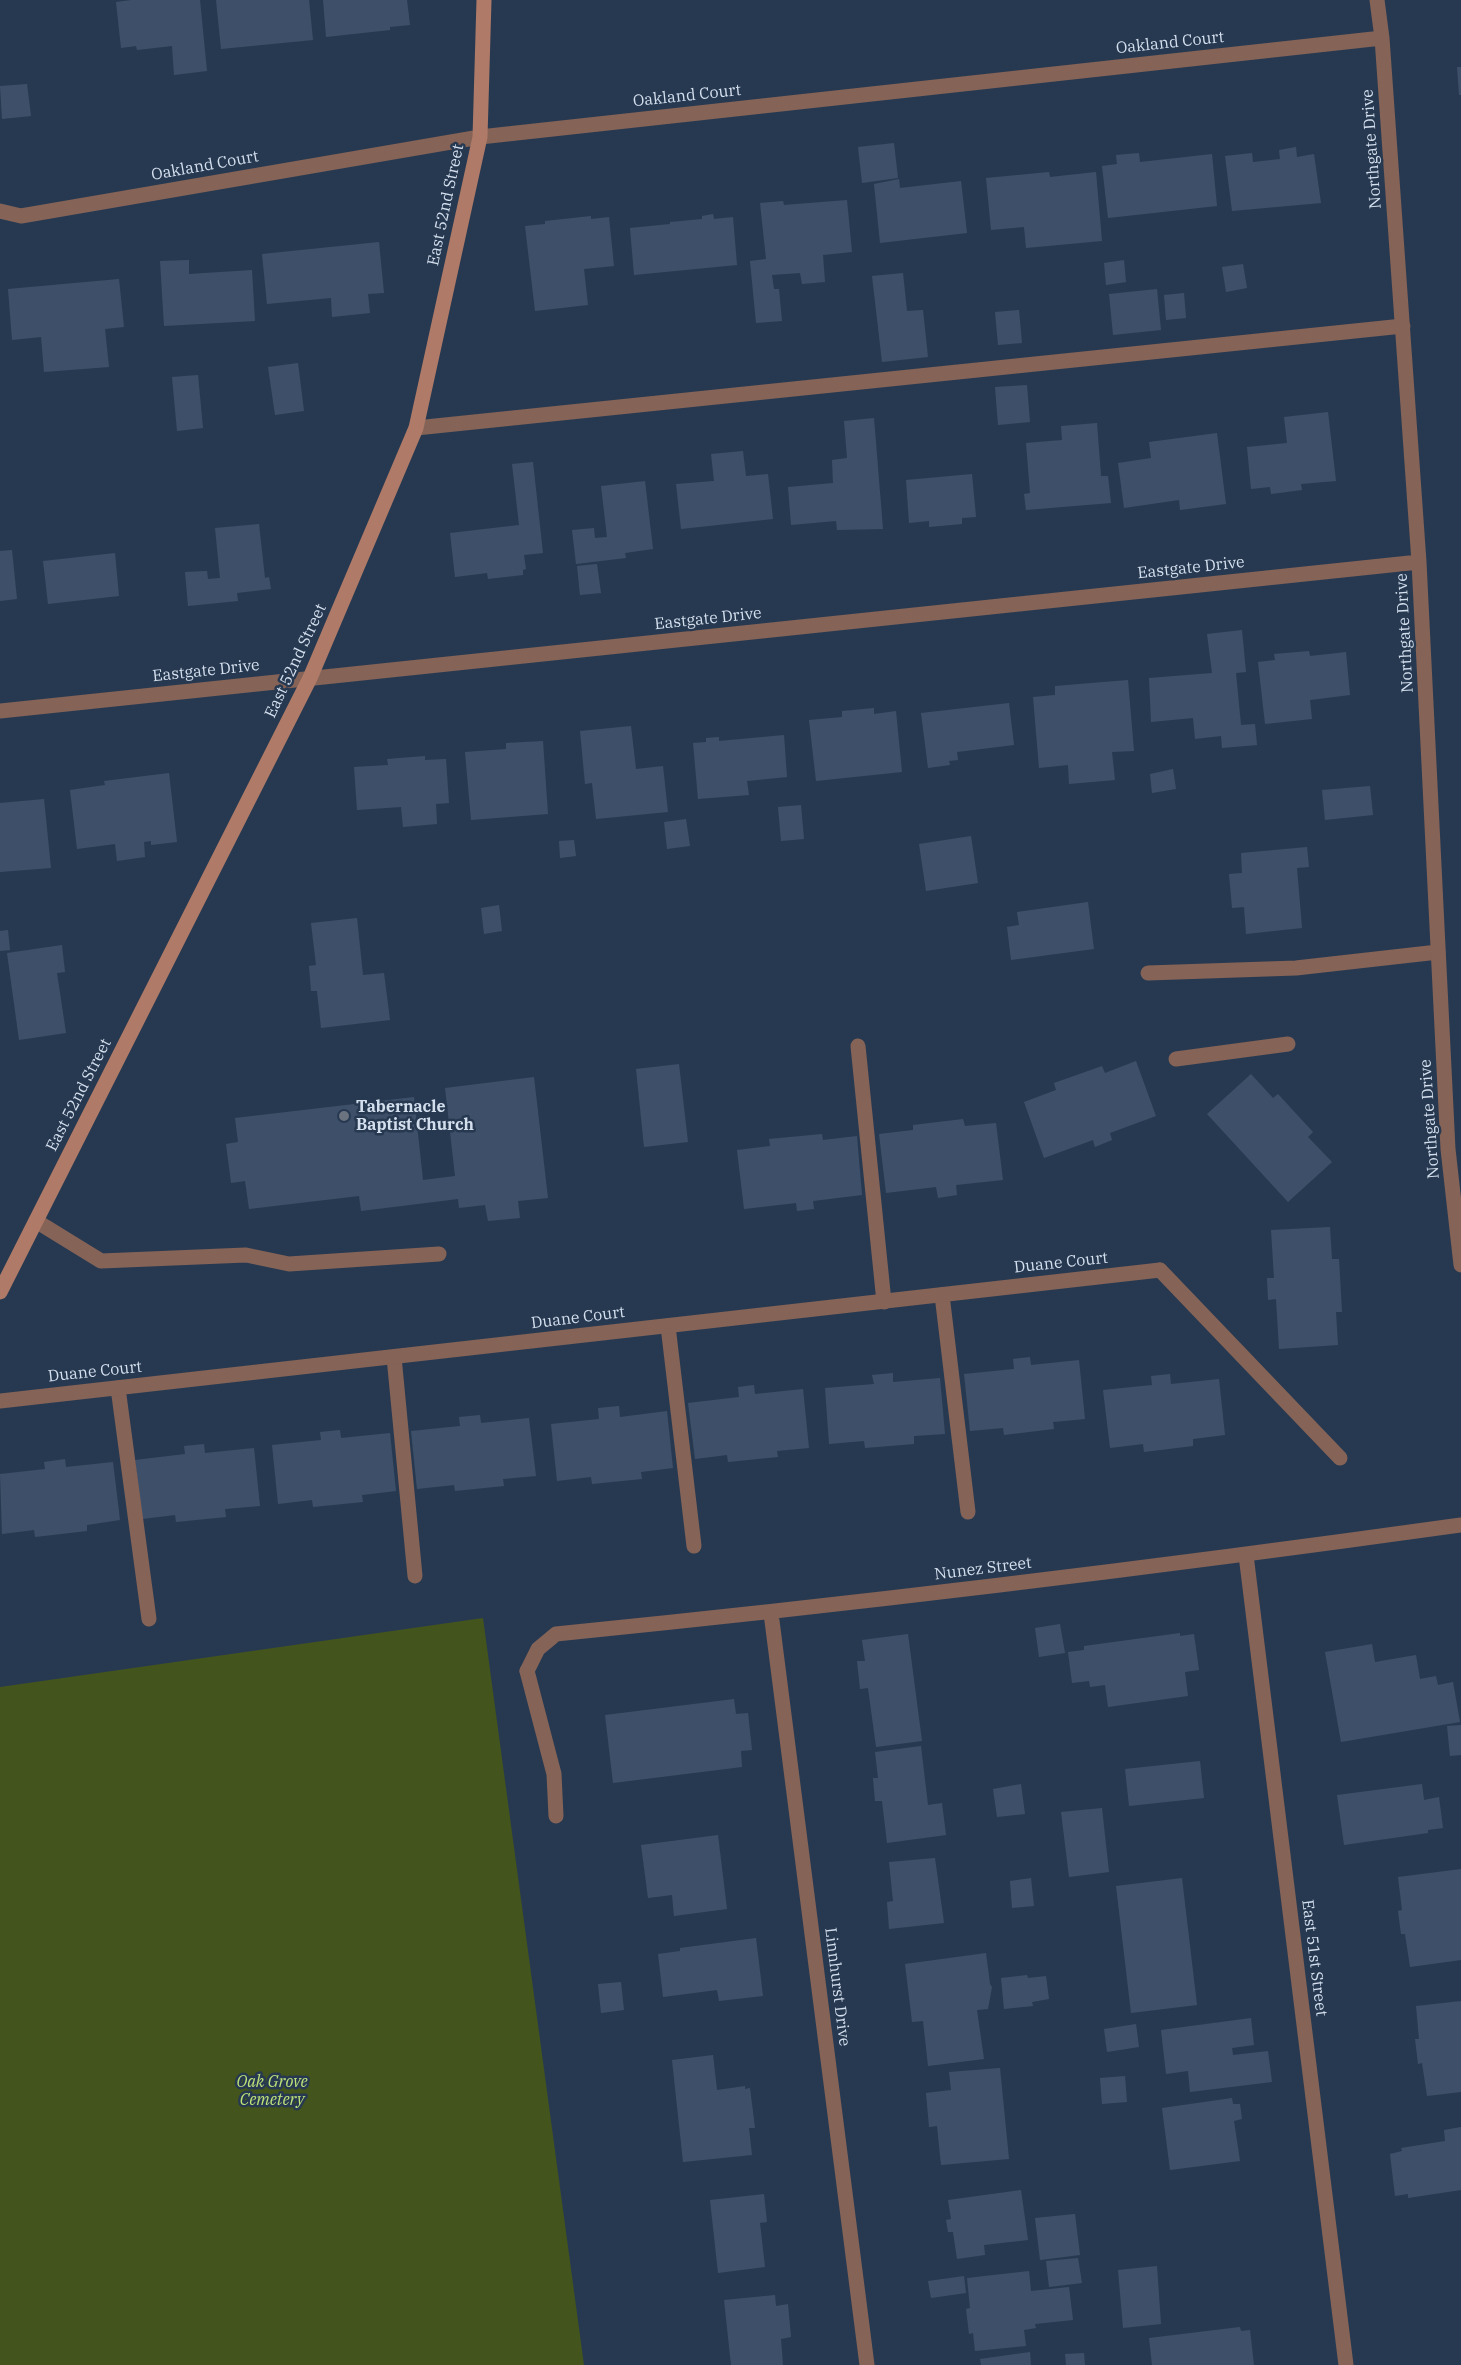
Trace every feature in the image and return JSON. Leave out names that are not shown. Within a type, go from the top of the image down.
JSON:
[{"type":"main road","name":"East 52nd Street","points":[[0,1292],[310,678],[416,428],[480,137],[484,0]]},
{"type":"street","name":"Northgate Drive","points":[[1377,0],[1382,38],[1419,562],[1448,1149],[1461,1265]]},
{"type":"street","name":"Oakland Court","points":[[0,211],[21,216],[480,137],[1382,38]]},
{"type":"street","points":[[416,428],[1403,326]]},
{"type":"street","name":"Eastgate Drive","points":[[0,711],[1419,562]]},
{"type":"street","points":[[1148,973],[1296,968],[1438,952]]},
{"type":"street","points":[[1176,1059],[1288,1044]]},
{"type":"street","points":[[858,1046],[884,1302]]},
{"type":"street","points":[[36,1221],[101,1261],[246,1255],[289,1264],[439,1254]]},
{"type":"street","name":"Duane Court","points":[[0,1401],[1160,1270],[1340,1458]]},
{"type":"street","points":[[942,1295],[968,1512]]},
{"type":"street","points":[[668,1326],[694,1546]]},
{"type":"street","points":[[394,1357],[415,1576]]},
{"type":"street","points":[[118,1388],[149,1619]]},
{"type":"street","name":"Nunez Street","points":[[556,1816],[554,1774],[527,1671],[538,1649],[556,1634],[771,1613],[1246,1555],[1461,1525]]},
{"type":"street","name":"East 51st Street","points":[[1246,1555],[1346,2365]]},
{"type":"street","name":"Linnhurst Drive","points":[[771,1613],[867,2365]]},
{"type":"green space","name":"Oak Grove Cemetery","points":[[483,1618],[584,2365],[0,2365],[0,1687]]},
{"type":"building","points":[[200,0],[207,71],[174,75],[172,46],[137,50],[136,46],[121,48],[116,2]]},
{"type":"building","points":[[216,0],[309,0],[313,40],[221,49]]},
{"type":"building","points":[[323,0],[407,0],[410,25],[390,27],[390,30],[326,37]]},
{"type":"building","points":[[1457,67],[1461,67],[1461,95],[1459,95]]},
{"type":"building","points":[[27,84],[31,116],[2,119],[0,86]]},
{"type":"building","points":[[894,143],[898,178],[862,183],[858,147]]},
{"type":"building","points":[[1296,147],[1297,157],[1314,154],[1321,203],[1232,211],[1225,156],[1252,153],[1253,162],[1280,159],[1279,150]]},
{"type":"building","points":[[1139,153],[1140,162],[1212,154],[1217,206],[1108,218],[1102,166],[1117,164],[1116,155]]},
{"type":"building","points":[[1049,172],[1050,177],[1096,172],[1102,241],[1026,248],[1024,227],[991,230],[986,178]]},
{"type":"building","points":[[899,179],[900,188],[961,181],[967,233],[880,243],[874,184]]},
{"type":"building","points":[[847,200],[852,252],[823,255],[825,282],[802,284],[800,273],[772,275],[774,289],[779,289],[782,321],[756,323],[750,261],[766,259],[760,203],[783,201],[784,205]]},
{"type":"building","points":[[713,214],[714,219],[733,217],[737,265],[634,275],[630,228],[702,219],[702,216]]},
{"type":"building","points":[[591,216],[591,219],[609,217],[614,266],[584,269],[588,305],[535,311],[525,226],[545,224],[545,221]]},
{"type":"building","points":[[379,242],[384,293],[368,294],[370,313],[332,317],[331,298],[267,304],[262,254]]},
{"type":"building","points":[[189,260],[189,274],[252,270],[255,321],[164,326],[160,261]]},
{"type":"building","points":[[1124,260],[1126,282],[1106,285],[1104,263]]},
{"type":"building","points":[[1243,264],[1247,288],[1226,292],[1222,267]]},
{"type":"building","points":[[903,273],[907,311],[923,310],[928,357],[882,362],[872,276]]},
{"type":"building","points":[[119,279],[124,327],[105,329],[109,367],[44,372],[41,337],[12,340],[8,289]]},
{"type":"building","points":[[1157,289],[1161,330],[1113,335],[1109,294]]},
{"type":"building","points":[[1184,293],[1186,318],[1166,320],[1164,295]]},
{"type":"building","points":[[1019,310],[1022,343],[998,345],[995,312]]},
{"type":"building","points":[[298,363],[304,411],[275,415],[268,367]]},
{"type":"building","points":[[198,375],[203,428],[177,431],[172,377]]},
{"type":"building","points":[[1027,385],[1030,422],[998,425],[995,387]]},
{"type":"building","points":[[1328,412],[1336,481],[1301,484],[1302,490],[1271,494],[1270,487],[1251,489],[1247,447],[1287,443],[1284,417]]},
{"type":"building","points":[[874,418],[883,529],[837,530],[836,521],[791,525],[788,487],[833,483],[832,460],[847,458],[844,421]]},
{"type":"building","points":[[1097,423],[1101,476],[1108,476],[1111,503],[1026,510],[1024,494],[1030,493],[1026,443],[1062,440],[1061,426]]},
{"type":"building","points":[[1217,433],[1226,504],[1180,510],[1179,500],[1124,508],[1118,463],[1151,458],[1149,442]]},
{"type":"building","points":[[743,451],[746,476],[768,474],[773,519],[681,529],[676,484],[714,481],[711,454]]},
{"type":"building","points":[[533,462],[543,553],[524,555],[526,569],[523,570],[523,575],[488,579],[487,573],[455,577],[450,533],[519,525],[512,464]]},
{"type":"building","points":[[972,474],[976,517],[962,518],[962,524],[929,527],[929,521],[909,523],[906,480]]},
{"type":"building","points":[[645,481],[653,549],[625,553],[626,558],[576,564],[572,530],[594,528],[595,538],[607,537],[601,486]]},
{"type":"building","points":[[259,524],[265,578],[269,577],[271,589],[237,593],[238,601],[188,606],[185,572],[207,571],[208,579],[220,578],[215,528]]},
{"type":"building","points":[[12,550],[17,599],[0,601],[0,551]]},
{"type":"building","points":[[115,553],[119,596],[48,604],[43,561]]},
{"type":"building","points":[[597,564],[601,593],[580,595],[577,566]]},
{"type":"building","points":[[1242,630],[1246,672],[1236,673],[1241,725],[1255,724],[1257,745],[1222,748],[1221,736],[1195,739],[1193,718],[1151,722],[1149,678],[1212,673],[1207,634]]},
{"type":"building","points":[[1309,651],[1310,656],[1346,652],[1350,695],[1310,700],[1312,719],[1265,724],[1258,662],[1275,660],[1274,654]]},
{"type":"building","points":[[1128,680],[1134,751],[1112,752],[1115,780],[1069,784],[1068,765],[1039,768],[1033,697],[1055,695],[1055,686]]},
{"type":"building","points":[[1009,703],[1014,745],[957,752],[958,760],[949,761],[950,765],[928,768],[921,713]]},
{"type":"building","points":[[874,708],[874,714],[896,711],[902,772],[816,781],[809,720],[842,717],[842,711]]},
{"type":"building","points":[[631,726],[636,769],[663,766],[668,812],[596,819],[592,783],[585,784],[580,731]]},
{"type":"building","points":[[784,735],[787,777],[747,781],[749,795],[698,799],[693,743],[706,742],[706,738],[719,737],[719,741]]},
{"type":"building","points":[[543,741],[548,814],[471,820],[465,752],[506,749],[506,743]]},
{"type":"building","points":[[425,756],[425,760],[446,759],[449,803],[436,804],[437,824],[403,827],[401,807],[357,810],[354,767],[388,765],[387,759]]},
{"type":"building","points":[[1173,769],[1176,789],[1152,793],[1150,774]]},
{"type":"building","points":[[169,773],[177,842],[151,845],[151,841],[144,842],[145,857],[117,861],[115,844],[77,849],[70,790],[105,785],[104,781]]},
{"type":"building","points":[[1370,786],[1373,815],[1325,820],[1322,790]]},
{"type":"building","points":[[44,799],[51,868],[0,872],[0,803]]},
{"type":"building","points":[[801,805],[804,839],[781,841],[778,807]]},
{"type":"building","points":[[686,819],[690,846],[667,849],[664,822]]},
{"type":"building","points":[[971,836],[978,883],[926,891],[919,844]]},
{"type":"building","points":[[574,840],[576,856],[560,858],[559,841]]},
{"type":"building","points":[[1307,847],[1309,867],[1297,868],[1302,928],[1246,934],[1244,907],[1232,908],[1229,874],[1242,873],[1241,853]]},
{"type":"building","points":[[1088,902],[1094,949],[1011,960],[1007,927],[1019,925],[1017,912]]},
{"type":"building","points":[[499,905],[502,931],[484,934],[481,908]]},
{"type":"building","points":[[357,918],[363,975],[384,973],[390,1020],[321,1028],[317,991],[311,991],[309,966],[316,965],[311,923]]},
{"type":"building","points":[[8,930],[10,950],[0,951],[0,931]]},
{"type":"building","points":[[62,945],[65,972],[57,973],[66,1033],[19,1040],[7,953]]},
{"type":"building","points":[[1136,1061],[1156,1116],[1110,1133],[1112,1140],[1095,1147],[1093,1140],[1044,1158],[1024,1102],[1056,1090],[1054,1083],[1102,1066],[1105,1073]]},
{"type":"building","points":[[679,1064],[688,1142],[644,1147],[636,1069]]},
{"type":"building","points":[[1251,1074],[1273,1098],[1278,1094],[1313,1132],[1308,1137],[1332,1162],[1288,1202],[1207,1114]]},
{"type":"building","points":[[534,1077],[548,1198],[518,1201],[520,1218],[488,1221],[485,1205],[459,1208],[458,1199],[361,1211],[359,1196],[249,1209],[245,1181],[231,1183],[226,1144],[238,1142],[235,1118],[414,1097],[423,1180],[455,1176],[445,1088]]},
{"type":"building","points":[[963,1119],[965,1126],[996,1123],[1003,1180],[956,1185],[957,1195],[938,1198],[936,1187],[886,1193],[879,1134],[913,1130],[913,1125]]},
{"type":"building","points":[[822,1134],[823,1140],[857,1136],[862,1195],[813,1201],[814,1209],[797,1211],[796,1203],[744,1209],[737,1150],[770,1146],[769,1139]]},
{"type":"building","points":[[1330,1227],[1332,1259],[1339,1259],[1342,1312],[1336,1312],[1338,1345],[1279,1349],[1276,1299],[1268,1300],[1267,1278],[1274,1278],[1271,1230]]},
{"type":"building","points":[[1030,1357],[1031,1365],[1079,1360],[1085,1419],[1053,1422],[1054,1429],[1004,1435],[1003,1428],[970,1431],[964,1374],[1014,1369],[1013,1359]]},
{"type":"building","points":[[893,1373],[893,1382],[940,1378],[945,1434],[914,1436],[914,1444],[865,1448],[864,1441],[829,1444],[825,1388],[874,1384],[872,1375]]},
{"type":"building","points":[[1170,1374],[1171,1384],[1219,1379],[1225,1435],[1193,1439],[1193,1446],[1144,1452],[1143,1444],[1110,1448],[1103,1390],[1152,1385],[1151,1376]]},
{"type":"building","points":[[754,1385],[755,1394],[803,1389],[809,1448],[777,1451],[778,1457],[728,1462],[727,1455],[695,1459],[688,1403],[739,1397],[738,1387]]},
{"type":"building","points":[[619,1406],[620,1417],[667,1411],[673,1468],[641,1472],[642,1479],[592,1484],[591,1477],[557,1481],[551,1424],[599,1419],[598,1408]]},
{"type":"building","points":[[480,1415],[481,1423],[529,1418],[536,1476],[503,1479],[504,1486],[455,1491],[454,1485],[417,1489],[411,1431],[460,1426],[459,1417]]},
{"type":"building","points":[[340,1430],[341,1438],[390,1433],[396,1491],[362,1495],[363,1502],[313,1507],[312,1500],[278,1504],[272,1445],[321,1440],[320,1432]]},
{"type":"building","points":[[204,1444],[205,1453],[254,1448],[260,1506],[225,1509],[226,1517],[176,1522],[175,1515],[142,1519],[135,1460],[185,1454],[184,1446]]},
{"type":"building","points":[[65,1459],[66,1467],[113,1462],[120,1520],[87,1525],[87,1531],[35,1537],[34,1530],[2,1534],[0,1474],[45,1469],[44,1462]]},
{"type":"building","points":[[1060,1624],[1065,1653],[1039,1657],[1035,1628]]},
{"type":"building","points":[[1180,1633],[1180,1636],[1194,1634],[1199,1670],[1185,1672],[1188,1696],[1108,1707],[1105,1685],[1090,1687],[1089,1681],[1072,1683],[1068,1652],[1084,1650],[1084,1646]]},
{"type":"building","points":[[908,1634],[922,1741],[876,1747],[868,1688],[860,1689],[857,1661],[865,1661],[862,1640]]},
{"type":"building","points":[[1372,1644],[1375,1662],[1416,1655],[1420,1679],[1436,1676],[1438,1685],[1453,1682],[1460,1722],[1341,1742],[1325,1652]]},
{"type":"building","points":[[734,1699],[736,1714],[748,1713],[752,1750],[741,1751],[742,1767],[613,1783],[605,1715]]},
{"type":"building","points":[[1461,1725],[1461,1755],[1450,1756],[1447,1726]]},
{"type":"building","points":[[921,1746],[928,1805],[942,1803],[946,1835],[887,1843],[882,1801],[875,1801],[873,1778],[878,1778],[875,1752]]},
{"type":"building","points":[[1200,1761],[1204,1798],[1129,1806],[1125,1769]]},
{"type":"building","points":[[1021,1784],[1025,1814],[997,1817],[993,1789]]},
{"type":"building","points":[[1422,1784],[1424,1800],[1439,1797],[1443,1828],[1428,1830],[1428,1833],[1344,1845],[1337,1795]]},
{"type":"building","points":[[1102,1808],[1109,1872],[1069,1877],[1061,1812]]},
{"type":"building","points":[[718,1835],[727,1909],[674,1916],[672,1895],[648,1898],[641,1845]]},
{"type":"building","points":[[935,1858],[944,1923],[889,1929],[887,1902],[893,1901],[889,1862]]},
{"type":"building","points":[[1461,1869],[1461,1960],[1410,1967],[1405,1934],[1401,1934],[1398,1911],[1402,1910],[1398,1877]]},
{"type":"building","points":[[1031,1878],[1034,1906],[1012,1908],[1010,1881]]},
{"type":"building","points":[[1182,1878],[1197,2005],[1131,2013],[1116,1886]]},
{"type":"building","points":[[756,1938],[763,1996],[719,2001],[717,1990],[663,1997],[658,1954],[680,1951],[680,1948]]},
{"type":"building","points":[[986,1953],[992,1987],[988,2009],[977,2010],[984,2059],[928,2066],[923,2021],[912,2022],[905,1964]]},
{"type":"building","points":[[1027,1975],[1028,1978],[1046,1976],[1049,1999],[1032,2002],[1033,2006],[1004,2009],[1001,1978]]},
{"type":"building","points":[[621,1982],[624,2010],[601,2013],[598,1984]]},
{"type":"building","points":[[1461,2001],[1461,2092],[1427,2096],[1422,2063],[1418,2064],[1415,2039],[1419,2039],[1416,2006]]},
{"type":"building","points":[[1251,2018],[1254,2045],[1232,2048],[1233,2055],[1268,2051],[1272,2082],[1190,2092],[1188,2071],[1166,2074],[1161,2030]]},
{"type":"building","points":[[1136,2024],[1139,2047],[1107,2052],[1104,2029]]},
{"type":"building","points":[[713,2055],[717,2090],[745,2086],[745,2089],[750,2088],[755,2128],[749,2128],[752,2155],[683,2162],[672,2060]]},
{"type":"building","points":[[1000,2068],[1009,2159],[941,2165],[937,2126],[929,2127],[926,2093],[951,2090],[949,2072]]},
{"type":"building","points":[[1125,2076],[1127,2102],[1102,2104],[1100,2078]]},
{"type":"building","points":[[1232,2098],[1233,2104],[1240,2104],[1242,2119],[1234,2121],[1240,2161],[1170,2170],[1162,2108]]},
{"type":"building","points":[[1461,2127],[1461,2190],[1408,2198],[1408,2194],[1395,2196],[1390,2154],[1402,2151],[1401,2148],[1445,2141],[1444,2130]]},
{"type":"building","points":[[1021,2190],[1028,2240],[984,2245],[985,2255],[957,2259],[953,2232],[948,2232],[946,2220],[951,2219],[948,2200]]},
{"type":"building","points":[[764,2194],[767,2222],[760,2223],[765,2267],[718,2273],[710,2200]]},
{"type":"building","points":[[1075,2214],[1080,2255],[1040,2260],[1035,2218]]},
{"type":"building","points":[[1078,2258],[1082,2283],[1049,2287],[1046,2261]]},
{"type":"building","points":[[1157,2266],[1161,2324],[1123,2328],[1118,2270]]},
{"type":"building","points":[[1029,2271],[1031,2291],[1069,2287],[1073,2320],[1035,2324],[1036,2328],[1024,2330],[1026,2346],[975,2351],[973,2333],[969,2334],[966,2309],[970,2308],[967,2278]]},
{"type":"building","points":[[964,2276],[966,2293],[931,2298],[928,2281]]},
{"type":"building","points":[[775,2295],[776,2306],[788,2304],[791,2337],[781,2339],[783,2365],[731,2365],[724,2300]]},
{"type":"building","points":[[1240,2327],[1241,2331],[1250,2330],[1254,2365],[1152,2365],[1149,2338]]},
{"type":"building","points":[[1030,2352],[1031,2365],[981,2365],[980,2359]]},
{"type":"building","points":[[1084,2353],[1085,2365],[1066,2365],[1065,2354]]},
{"type":"place","name":"Tabernacle Baptist Church","points":[[344,1116]]}]
